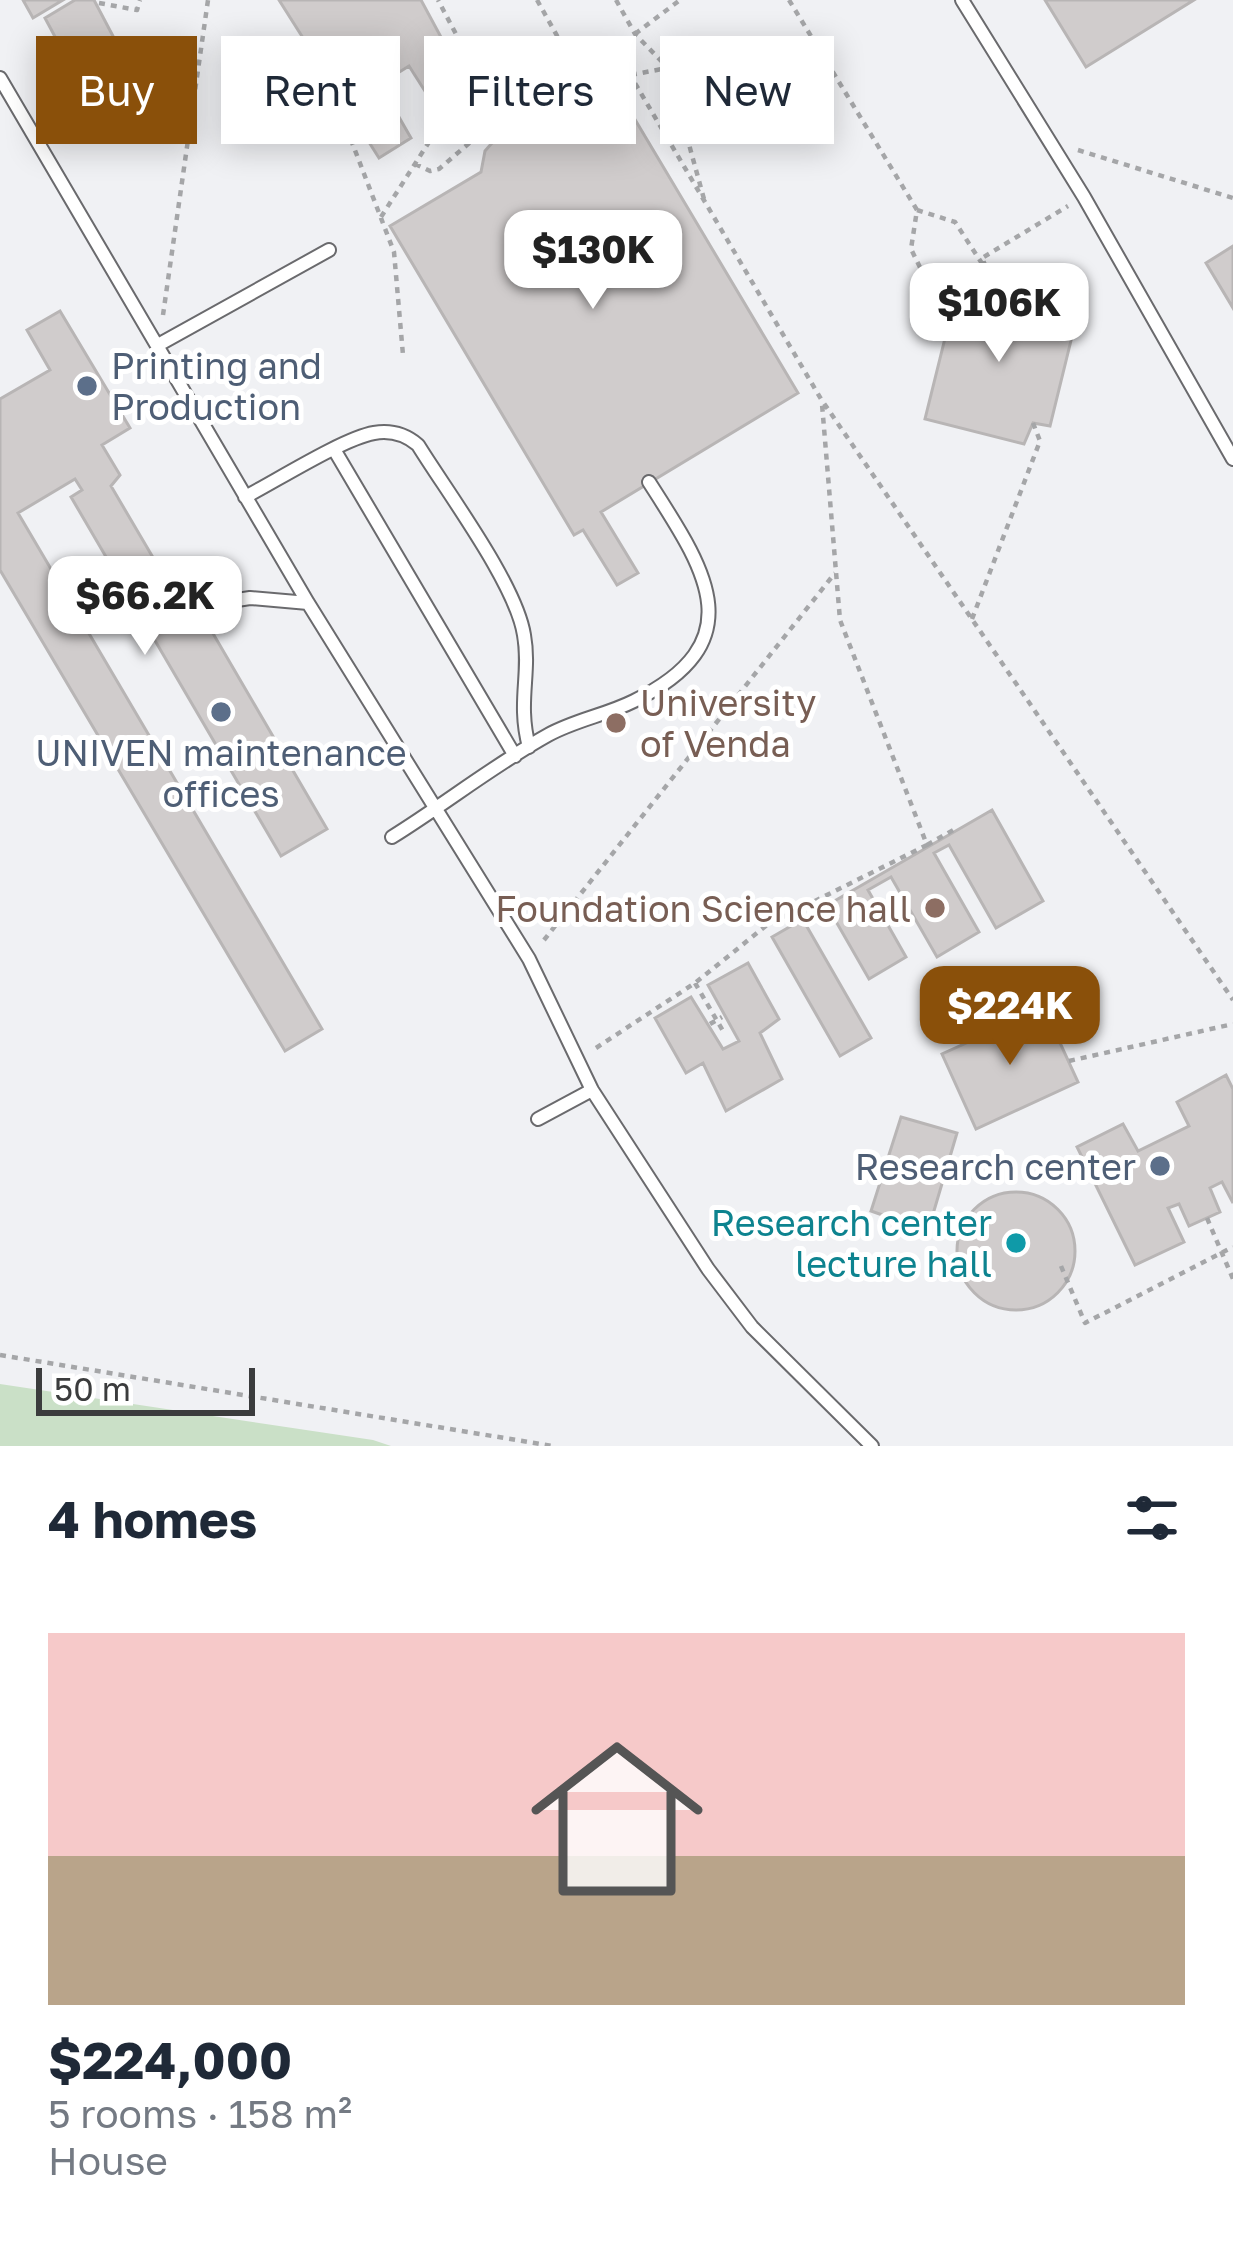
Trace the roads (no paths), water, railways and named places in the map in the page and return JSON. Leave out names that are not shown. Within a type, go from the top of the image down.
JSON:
[{"type":"lane","points":[[962,0],[1084,197],[1233,458]]},
{"type":"lane","points":[[0,78],[308,603],[529,959],[592,1090],[708,1269],[752,1327],[872,1446]]},
{"type":"lane","points":[[158,345],[329,250]]},
{"type":"lane","points":[[245,496],[376,433],[407,436],[418,445],[512,597],[524,631],[521,717],[529,747]]},
{"type":"lane","points":[[335,451],[515,756]]},
{"type":"lane","points":[[392,837],[551,733],[636,701],[667,682],[703,646],[711,605],[694,553],[649,482]]},
{"type":"lane","points":[[185,608],[250,598],[308,603]]},
{"type":"lane","points":[[538,1119],[592,1090]]},
{"type":"place","name":"Printing and Production","points":[[87,386]]},
{"type":"place","name":"UNIVEN maintenance offices","points":[[221,712]]},
{"type":"place","name":"University of Venda","points":[[616,723]]},
{"type":"place","name":"Foundation Science hall","points":[[935,908]]},
{"type":"place","name":"Research center","points":[[1160,1166]]},
{"type":"place","name":"Research center lecture hall","points":[[1016,1243]]}]
